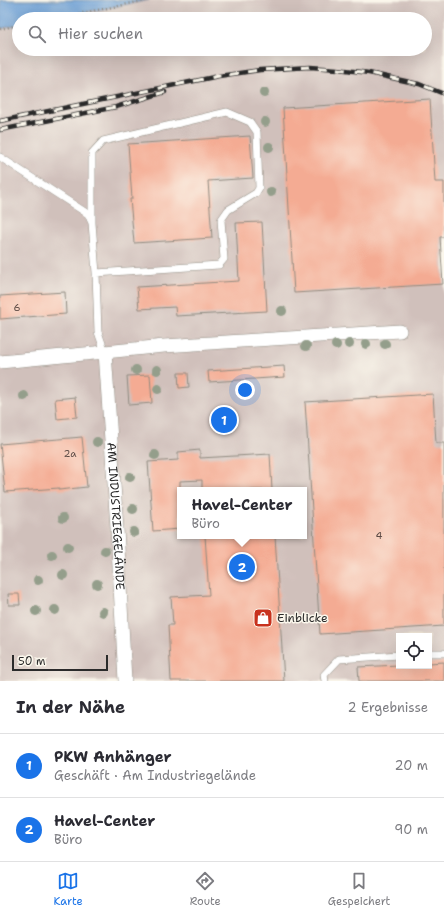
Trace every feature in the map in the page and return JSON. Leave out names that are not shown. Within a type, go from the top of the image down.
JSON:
[{"type":"street","points":[[0,362],[164,346],[400,331]]},
{"type":"street","name":"AM INDUSTRIEGELÄNDE","points":[[105,352],[117,528],[125,681]]},
{"type":"lane","points":[[96,273],[219,265],[224,259],[222,220],[228,210],[256,193],[259,188],[257,132],[250,122],[227,112],[102,141],[92,153],[92,223],[96,273],[98,332],[105,352]]},
{"type":"lane","points":[[0,157],[88,214],[92,223]]},
{"type":"lane","points":[[432,654],[444,652]]},
{"type":"lane","points":[[325,681],[324,674],[339,659],[396,655]]},
{"type":"path","points":[[87,12],[149,0]]},
{"type":"path","points":[[0,29],[12,26]]},
{"type":"shaded area","points":[[149,0],[444,0],[444,681],[0,681],[0,29],[12,26],[12,56],[432,56],[432,12],[87,12]]},
{"type":"water","points":[[0,0],[149,0],[87,12],[12,12],[12,26],[0,29]]},
{"type":"building","points":[[430,99],[435,182],[444,182],[444,237],[440,237],[443,284],[294,293],[283,108]]},
{"type":"building","points":[[250,136],[253,178],[208,181],[212,238],[134,243],[130,199],[132,199],[128,144]]},
{"type":"building","points":[[262,222],[267,311],[176,316],[175,307],[139,309],[137,287],[239,281],[236,223]]},
{"type":"building","points":[[65,292],[66,314],[0,319],[0,296]]},
{"type":"building","points":[[284,366],[285,377],[209,382],[208,371]]},
{"type":"building","points":[[178,373],[188,373],[189,387],[179,388]]},
{"type":"building","points":[[150,375],[152,403],[129,405],[127,376]]},
{"type":"building","points":[[433,394],[436,443],[444,443],[444,626],[320,634],[305,402]]},
{"type":"building","points":[[75,397],[77,417],[57,419],[55,399]]},
{"type":"building","points":[[82,437],[87,487],[59,490],[59,488],[5,492],[0,444]]},
{"type":"building","points":[[200,450],[200,458],[270,454],[272,487],[202,487],[202,480],[180,481],[180,487],[177,487],[177,529],[153,531],[148,462],[178,460],[178,452]]},
{"type":"building","points":[[205,539],[275,539],[284,681],[171,681],[168,625],[173,625],[171,597],[209,595]]},
{"type":"building","points":[[8,594],[19,594],[20,605],[9,605]]},
{"type":"building","points":[[444,662],[444,681],[359,681],[358,667],[396,665],[396,669],[432,669],[432,663]]},
{"type":"railway","points":[[0,121],[219,76],[260,70],[310,67],[369,73],[419,84],[444,94]]},
{"type":"railway","points":[[0,130],[116,107],[165,92]]},
{"type":"place","name":"PKW Anhänger","points":[[224,420]]},
{"type":"place","name":"Havel-Center","points":[[242,567]]},
{"type":"place","name":"Einblicke","points":[[263,618]]}]
